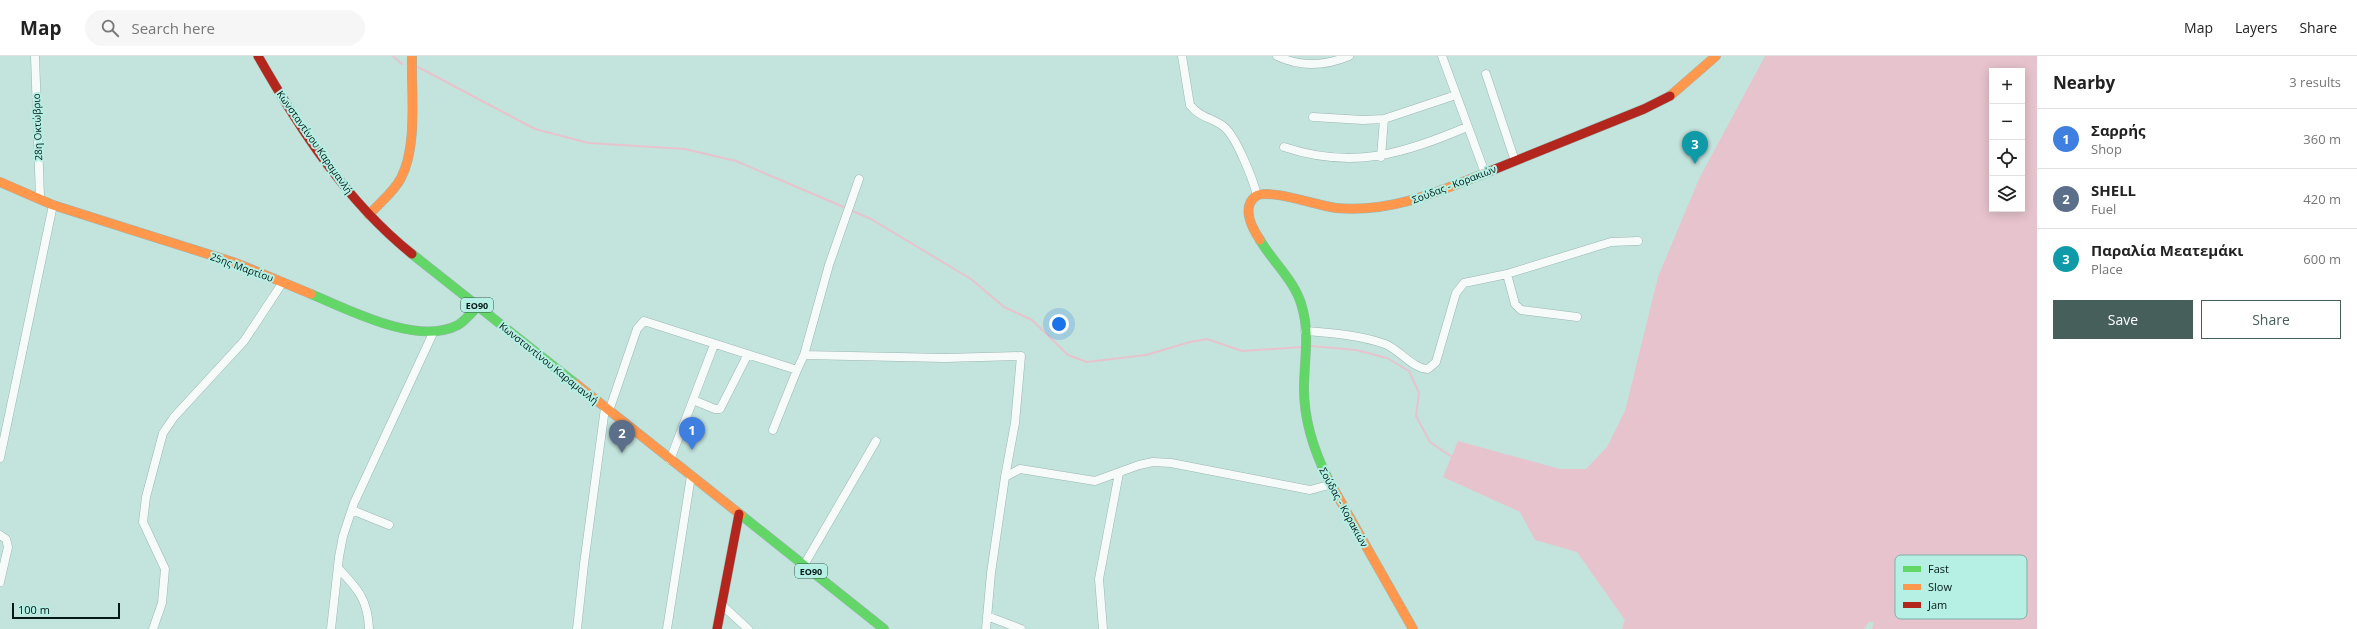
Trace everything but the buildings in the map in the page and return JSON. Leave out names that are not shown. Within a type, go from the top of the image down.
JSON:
[{"type":"main road","name":"Κωνσταντίνου Καραμανλή","points":[[258,56],[306,133],[369,215],[391,237],[884,629]]},
{"type":"main road","points":[[369,215],[395,185],[405,169],[409,148],[412,56]]},
{"type":"main road","name":"Σούδας - Κορακιών","points":[[1257,196],[1271,194],[1321,206],[1361,210],[1391,206],[1420,199],[1644,109],[1670,96],[1716,56]]},
{"type":"main road","name":"25ης Μαρτίου","points":[[0,182],[40,197],[53,205],[236,263],[366,317],[403,328],[434,331],[453,327],[478,306]]},
{"type":"main road","points":[[1257,196],[1248,207],[1248,220],[1257,237],[1302,304],[1305,334]]},
{"type":"main road","name":"Σούδας - Κορακιών","points":[[1305,334],[1304,352],[1306,414],[1316,454],[1329,485],[1413,629]]},
{"type":"main road","points":[[717,629],[739,514]]},
{"type":"street","name":"28η Οκτώβριο","points":[[35,56],[40,197]]},
{"type":"street","points":[[1182,56],[1190,105],[1194,111],[1225,127],[1252,176],[1257,196]]},
{"type":"street","points":[[1276,56],[1301,64],[1329,63],[1349,56]]},
{"type":"street","points":[[1442,56],[1485,173]]},
{"type":"street","points":[[1486,74],[1515,161]]},
{"type":"street","points":[[1313,117],[1362,120],[1384,119],[1456,95]]},
{"type":"street","points":[[1381,157],[1384,119]]},
{"type":"street","points":[[1284,147],[1312,156],[1332,159],[1352,160],[1381,157],[1415,147],[1467,127]]},
{"type":"street","points":[[773,430],[804,356],[846,214],[859,179]]},
{"type":"street","points":[[0,458],[53,205]]},
{"type":"street","points":[[1305,334],[1351,336],[1376,342],[1401,353],[1419,367],[1428,369],[1436,362],[1456,293],[1461,285],[1507,274],[1611,242],[1638,241]]},
{"type":"street","points":[[1507,274],[1515,304],[1521,310],[1577,317]]},
{"type":"street","points":[[153,629],[162,603],[165,569],[143,522],[146,497],[163,433],[174,418],[244,341],[283,282]]},
{"type":"street","points":[[577,629],[584,564],[607,410],[637,329],[642,323],[652,322],[747,356],[797,370]]},
{"type":"street","points":[[331,629],[343,536],[372,461],[434,331]]},
{"type":"street","points":[[670,460],[714,345]]},
{"type":"street","points":[[693,400],[715,409],[720,409],[747,356]]},
{"type":"street","points":[[804,356],[945,358],[1020,356],[1015,423],[1005,477],[991,573],[986,629]]},
{"type":"street","points":[[804,565],[876,441]]},
{"type":"street","points":[[1005,477],[1020,469],[1096,481],[1153,462],[1171,463],[1310,490],[1329,485]]},
{"type":"street","points":[[1103,629],[1099,579],[1119,473]]},
{"type":"street","points":[[667,629],[691,476]]},
{"type":"street","points":[[352,510],[389,525]]},
{"type":"street","points":[[0,535],[6,539],[8,546],[0,582]]},
{"type":"street","points":[[339,570],[359,591],[365,603],[369,629]]},
{"type":"street","points":[[722,605],[748,629]]},
{"type":"street","points":[[987,616],[1021,629]]},
{"type":"shaded area","points":[[1765,56],[2037,56],[2037,629],[1872,629],[1874,622],[1869,622],[1864,629],[1622,629],[1625,620],[1577,552],[1535,540],[1520,512],[1443,477],[1458,441],[1560,469],[1586,469],[1607,447],[1625,411],[1658,277],[1699,179]]},
{"type":"waterway","points":[[393,56],[402,64]]},
{"type":"waterway","points":[[418,67],[535,129],[589,143],[685,149],[736,161],[846,208]]},
{"type":"waterway","points":[[850,210],[871,219],[971,279],[1004,307],[1032,320],[1068,355],[1087,362],[1146,355],[1190,342],[1207,339],[1242,351],[1302,347]]},
{"type":"waterway","points":[[1311,346],[1356,350],[1387,358],[1409,371],[1419,393],[1416,416],[1430,442],[1452,457]]},
{"type":"traffic: fast","points":[[1260,240],[1295,289],[1302,307],[1306,327],[1304,401],[1314,446],[1328,479]]},
{"type":"traffic: fast","points":[[412,254],[576,384]]},
{"type":"traffic: fast","points":[[311,294],[344,309],[384,323],[404,329],[424,331],[442,330],[458,325],[478,306]]},
{"type":"traffic: fast","points":[[741,515],[884,629]]},
{"type":"traffic: slow","points":[[369,215],[398,183],[406,165],[412,135],[412,56]]},
{"type":"traffic: slow","points":[[1670,96],[1716,56]]},
{"type":"traffic: slow","points":[[1260,240],[1249,218],[1249,206],[1256,196],[1262,194],[1294,198],[1328,207],[1356,209],[1395,204],[1414,199],[1451,187],[1488,172]]},
{"type":"traffic: slow","points":[[0,182],[53,205],[236,263],[311,294]]},
{"type":"traffic: slow","points":[[576,384],[741,515]]},
{"type":"traffic: slow","points":[[1328,479],[1413,629]]},
{"type":"traffic: jam","points":[[258,56],[307,136],[345,187],[366,211],[412,254]]},
{"type":"traffic: jam","points":[[1488,172],[1644,109],[1670,96]]},
{"type":"traffic: jam","points":[[717,629],[739,514]]},
{"type":"place","name":"Παραλία Μεατεμάκι","points":[[1695,164]]},
{"type":"place","name":"Σαρρής","points":[[692,450]]},
{"type":"place","name":"SHELL","points":[[622,453]]}]
